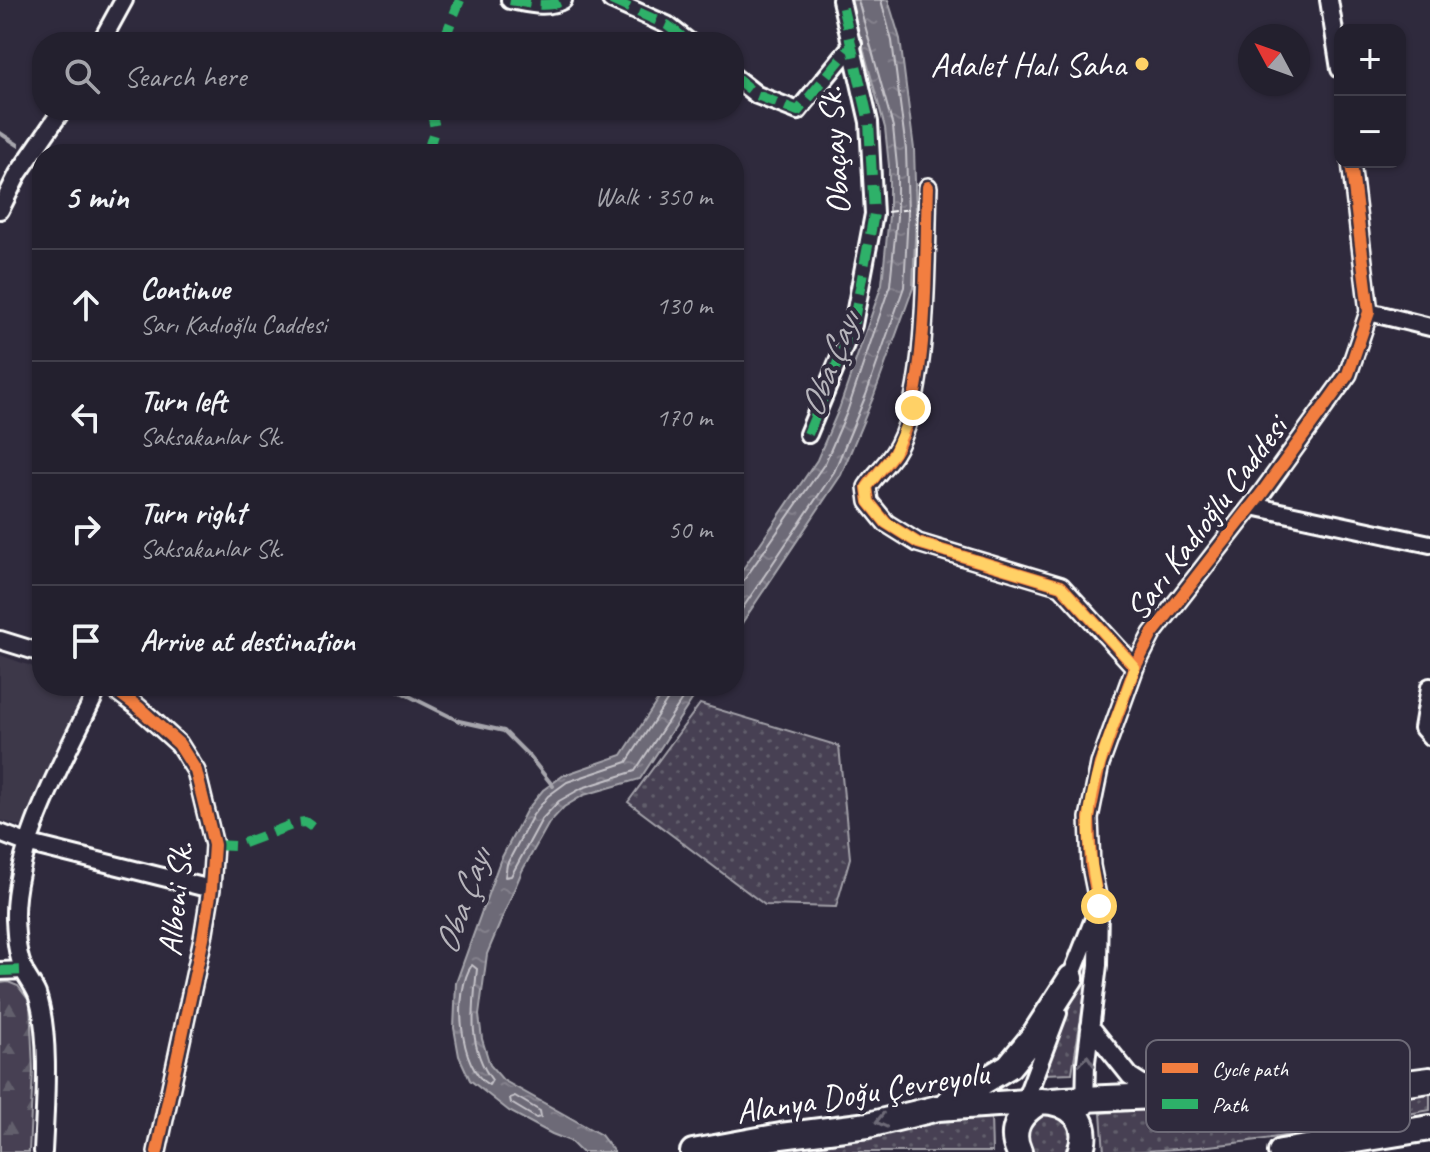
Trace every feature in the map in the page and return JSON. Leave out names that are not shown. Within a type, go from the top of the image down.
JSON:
[{"type":"highway","points":[[938,1108],[1009,1066],[1033,1037],[1071,978]]},
{"type":"highway","name":"Alanya Doğu Çevreyolu","points":[[1410,1083],[1430,1080]]},
{"type":"highway","name":"Alanya Doğu Çevreyolu","points":[[693,1152],[868,1125],[938,1108],[1026,1124],[1085,1099],[1146,1097]]},
{"type":"highway","points":[[1026,1124],[1062,1103],[1079,1117],[1082,1148]]},
{"type":"highway","points":[[1410,1131],[1430,1128]]},
{"type":"highway","points":[[1281,1152],[1405,1132]]},
{"type":"street","points":[[106,32],[124,0]]},
{"type":"street","points":[[510,0],[537,5],[563,0]]},
{"type":"street","points":[[611,0],[676,32]]},
{"type":"street","name":"Obaçay Sk.","points":[[808,434],[853,325],[874,214],[869,122],[841,0]]},
{"type":"street","points":[[1329,0],[1334,31]]},
{"type":"street","points":[[744,85],[757,95],[798,111],[853,44]]},
{"type":"street","points":[[39,144],[55,120]]},
{"type":"street","points":[[0,210],[32,154]]},
{"type":"street","points":[[1352,168],[1369,312],[1430,327]]},
{"type":"street","points":[[928,187],[922,337],[913,408],[894,453],[867,487],[869,502],[886,523],[918,543],[1061,586],[1135,667]]},
{"type":"street","name":"Sarı Kadıoğlu Caddesi","points":[[1082,1148],[1090,1026],[1098,965],[1099,906],[1091,866],[1089,818],[1100,764],[1135,667],[1152,634],[1252,506],[1348,374],[1369,312]]},
{"type":"street","points":[[1252,506],[1430,544]]},
{"type":"street","points":[[0,640],[32,650]]},
{"type":"street","points":[[1430,687],[1423,728],[1430,736]]},
{"type":"street","points":[[43,1152],[42,1022],[37,994],[17,950],[15,915],[26,843],[94,696]]},
{"type":"street","name":"Albeni Sk.","points":[[123,696],[179,744],[196,771],[214,845],[211,889],[157,1152]]},
{"type":"street","name":"Albeni Sk.","points":[[0,833],[26,843],[211,889]]},
{"type":"street","points":[[1026,1124],[1071,978],[1099,906]]},
{"type":"street","points":[[0,971],[24,970]]},
{"type":"street","points":[[1090,1026],[1130,1076],[1146,1086]]},
{"type":"path","points":[[874,214],[927,207]]},
{"type":"shaded area","points":[[0,655],[32,666],[32,696],[81,696],[25,828],[0,820]]},
{"type":"green space","points":[[700,704],[839,746],[850,858],[836,907],[765,905],[628,802]]},
{"type":"green space","points":[[1093,944],[1072,1073],[1044,1074]]},
{"type":"green space","points":[[0,983],[18,986],[30,1002],[33,1070],[29,1152],[0,1152]]},
{"type":"green space","points":[[1430,1090],[1430,1110],[1410,1114],[1410,1091]]},
{"type":"green space","points":[[1146,1110],[1146,1132],[1309,1132],[1186,1148],[1104,1152],[1101,1113]]},
{"type":"green space","points":[[1055,1111],[1073,1126],[1070,1148],[1067,1152],[1033,1152],[1026,1137],[1029,1124],[1040,1115]]},
{"type":"green space","points":[[991,1116],[992,1152],[773,1152],[921,1123]]},
{"type":"water","points":[[850,0],[888,0],[900,39],[914,149],[916,214],[913,288],[841,475],[744,620],[744,567],[817,460],[839,409],[882,284],[889,216],[885,128]]},
{"type":"water","points":[[660,696],[694,696],[640,779],[584,795],[564,807],[549,823],[522,871],[487,954],[479,1015],[490,1065],[503,1080],[601,1135],[614,1152],[581,1152],[570,1141],[509,1111],[470,1080],[459,1056],[454,1028],[456,983],[500,861],[526,811],[543,790],[564,775],[622,755]]},
{"type":"waterway","points":[[0,133],[18,145]]},
{"type":"waterway","points":[[409,696],[459,721],[504,731],[553,786]]},
{"type":"marked path","points":[[447,32],[460,0]]},
{"type":"marked path","points":[[510,0],[544,5],[563,0]]},
{"type":"marked path","points":[[611,0],[676,32]]},
{"type":"marked path","points":[[808,434],[853,325],[874,214],[869,122],[841,0]]},
{"type":"marked path","points":[[744,85],[757,95],[798,111],[853,44]]},
{"type":"marked path","points":[[430,144],[435,128],[433,120]]},
{"type":"marked path","points":[[214,845],[236,846],[297,823],[305,822],[312,827]]},
{"type":"marked path","points":[[0,971],[24,970]]},
{"type":"cycle path","points":[[1099,906],[1091,866],[1089,818],[1100,764],[1135,667],[1152,634],[1262,493],[1348,374],[1369,312],[1352,168]]},
{"type":"cycle path","points":[[928,187],[923,325],[914,398],[906,429],[894,453],[867,487],[869,502],[886,523],[918,543],[1061,586],[1135,667]]},
{"type":"cycle path","points":[[123,696],[179,744],[196,771],[214,845],[203,938],[157,1152]]},
{"type":"place","name":"Adalet Halı Saha","points":[[1142,64]]},
{"type":"route","points":[[913,408],[894,453],[867,487],[869,502],[886,523],[918,543],[1061,586],[1135,667],[1100,764],[1089,818],[1091,866],[1099,906]]},
{"type":"water label","name":"Oba Çayı","points":[[829,364]]},
{"type":"water label","name":"Oba Çayı","points":[[462,901]]}]
